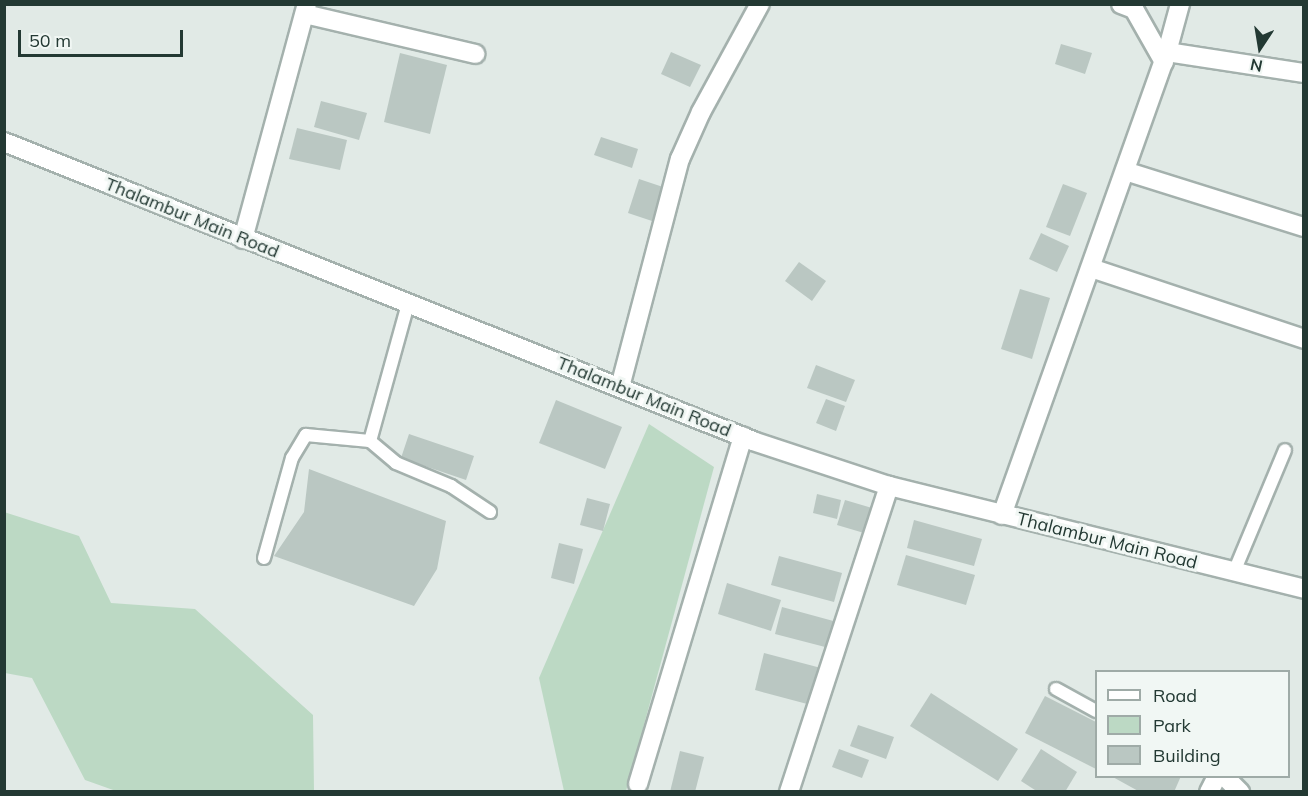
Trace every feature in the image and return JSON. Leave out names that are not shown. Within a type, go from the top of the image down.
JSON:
[{"type":"street","points":[[620,387],[680,159],[700,112],[760,4]]},
{"type":"street","points":[[1121,4],[1134,9],[1166,57],[1304,73]]},
{"type":"street","points":[[1002,515],[1166,57],[1180,4]]},
{"type":"street","points":[[243,239],[306,9],[475,54]]},
{"type":"street","name":"Thalambur Main Road","points":[[4,142],[743,437],[889,486],[1304,589]]},
{"type":"street","points":[[1125,171],[1304,228]]},
{"type":"street","points":[[1091,268],[1304,339]]},
{"type":"street","points":[[638,784],[743,437]]},
{"type":"street","points":[[789,792],[889,486]]},
{"type":"street","points":[[1216,780],[1240,792]]},
{"type":"lane","points":[[370,441],[408,304]]},
{"type":"lane","points":[[264,558],[292,458],[306,435],[370,441],[396,463],[451,486],[490,512]]},
{"type":"lane","points":[[1234,572],[1285,450]]},
{"type":"lane","points":[[1056,689],[1095,710]]},
{"type":"green space","points":[[649,424],[714,467],[626,791],[564,791],[539,678]]},
{"type":"green space","points":[[4,512],[79,536],[111,603],[195,609],[313,715],[314,791],[116,791],[85,780],[32,678],[5,673]]},
{"type":"building","points":[[1061,44],[1092,53],[1085,74],[1055,64]]},
{"type":"building","points":[[671,52],[701,65],[690,87],[661,74]]},
{"type":"building","points":[[400,53],[447,65],[430,134],[384,122]]},
{"type":"building","points":[[321,101],[367,113],[359,140],[314,127]]},
{"type":"building","points":[[297,128],[347,140],[340,170],[289,159]]},
{"type":"building","points":[[601,137],[638,149],[632,168],[594,155]]},
{"type":"building","points":[[639,179],[663,187],[652,221],[628,213]]},
{"type":"building","points":[[1063,184],[1087,193],[1070,236],[1046,227]]},
{"type":"building","points":[[1041,233],[1069,246],[1057,272],[1029,259]]},
{"type":"building","points":[[799,262],[826,281],[812,301],[785,281]]},
{"type":"building","points":[[1020,289],[1050,298],[1032,359],[1001,349]]},
{"type":"building","points":[[816,365],[855,380],[846,402],[807,388]]},
{"type":"building","points":[[826,399],[845,406],[836,431],[816,423]]},
{"type":"building","points":[[556,400],[622,427],[605,469],[539,443]]},
{"type":"building","points":[[409,434],[474,456],[466,480],[401,458]]},
{"type":"building","points":[[309,469],[446,521],[437,569],[414,606],[274,556],[304,512]]},
{"type":"building","points":[[817,494],[841,500],[837,519],[813,513]]},
{"type":"building","points":[[587,498],[610,504],[603,531],[580,525]]},
{"type":"building","points":[[845,500],[872,508],[864,533],[837,525]]},
{"type":"building","points":[[914,520],[982,539],[974,566],[907,548]]},
{"type":"building","points":[[559,543],[583,549],[574,584],[551,578]]},
{"type":"building","points":[[906,555],[975,575],[966,605],[897,585]]},
{"type":"building","points":[[779,556],[842,573],[834,602],[771,585]]},
{"type":"building","points":[[727,583],[781,600],[771,631],[718,614]]},
{"type":"building","points":[[782,607],[837,622],[829,648],[775,634]]},
{"type":"building","points":[[764,653],[821,668],[811,705],[755,690]]},
{"type":"building","points":[[931,693],[1018,749],[998,781],[910,726]]},
{"type":"building","points":[[1045,696],[1095,721],[1095,768],[1025,733]]},
{"type":"building","points":[[858,725],[894,737],[886,759],[850,746]]},
{"type":"building","points":[[839,749],[869,760],[862,778],[832,767]]},
{"type":"building","points":[[1041,749],[1077,772],[1065,792],[1038,792],[1021,781]]},
{"type":"building","points":[[680,751],[704,757],[695,792],[670,792]]},
{"type":"building","points":[[1115,778],[1180,778],[1174,792],[1140,792]]}]
